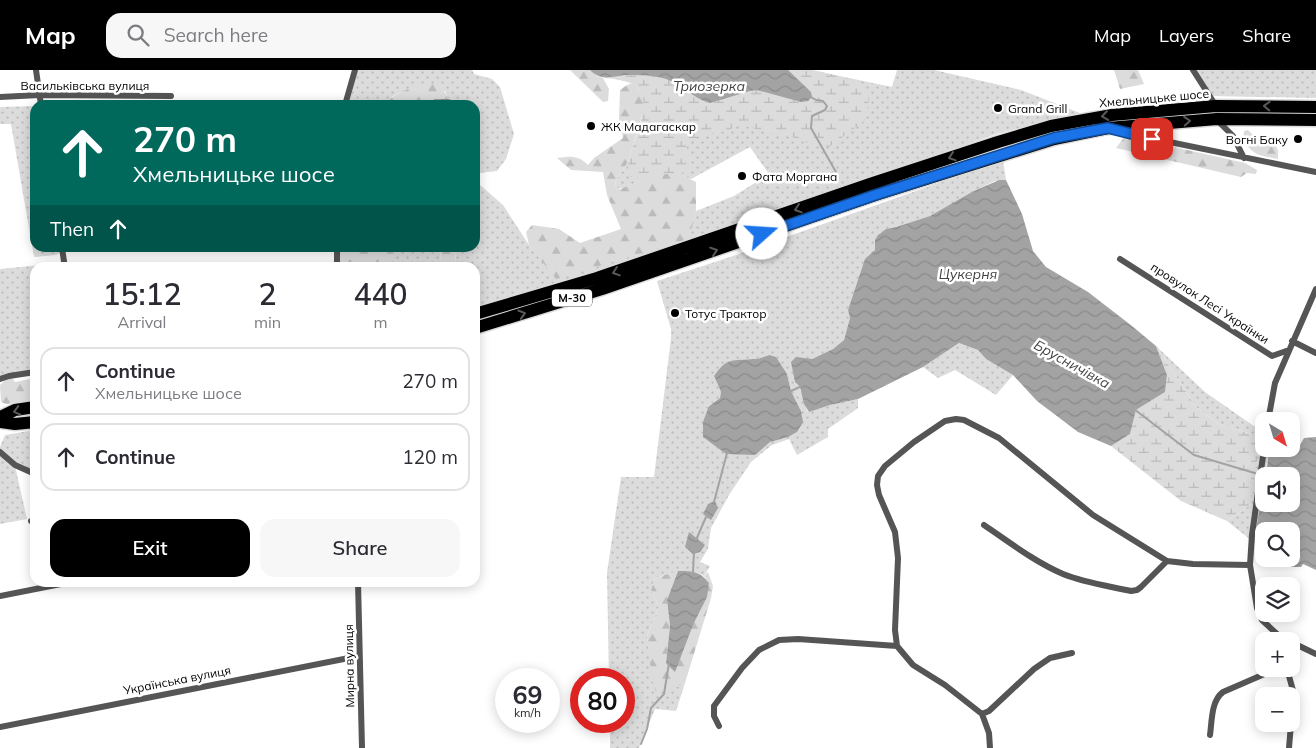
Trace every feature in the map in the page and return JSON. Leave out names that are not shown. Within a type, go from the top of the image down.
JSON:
[{"type":"highway","name":"Хмельницьке шосе","points":[[1000,148],[1051,126],[1112,114],[1216,106],[1316,107]]},
{"type":"highway","points":[[1216,106],[1217,119]]},
{"type":"highway","name":"Хмельницьке шосе","points":[[1000,148],[1108,128],[1217,119],[1316,120]]},
{"type":"highway","name":"М-30","points":[[480,313],[597,278],[1000,148]]},
{"type":"highway","name":"М-30","points":[[480,326],[610,286],[875,195],[1000,148]]},
{"type":"highway","points":[[0,417],[15,410],[30,408]]},
{"type":"highway","points":[[0,422],[15,424],[30,422]]},
{"type":"street","points":[[36,70],[41,100]]},
{"type":"street","points":[[346,100],[355,70]]},
{"type":"street","points":[[1193,70],[1216,106]]},
{"type":"street","name":"Васильківська вулиця","points":[[0,97],[40,94],[171,96]]},
{"type":"street","points":[[1217,119],[1234,136],[1244,158]]},
{"type":"street","points":[[1108,128],[1124,133],[1316,172]]},
{"type":"street","name":"провулок Лесі Українки","points":[[1120,259],[1272,356],[1290,350]]},
{"type":"street","points":[[1270,412],[1275,382],[1316,289]]},
{"type":"street","points":[[1292,341],[1316,353]]},
{"type":"street","points":[[0,379],[30,373]]},
{"type":"street","points":[[990,748],[989,733],[982,714],[945,685],[912,665],[897,646],[895,630],[898,558],[895,532],[876,485],[878,476],[885,466],[914,442],[945,421],[964,420],[999,438],[1093,515],[1167,561],[1193,564],[1250,565]]},
{"type":"street","points":[[0,452],[15,465],[30,472]]},
{"type":"street","points":[[1263,458],[1252,535],[1250,565],[1257,608],[1262,620],[1276,632]]},
{"type":"street","points":[[984,525],[1026,553],[1061,573],[1076,579],[1131,591],[1141,587],[1167,561]]},
{"type":"street","points":[[0,596],[46,587]]},
{"type":"street","name":"Мирна вулиця","points":[[358,587],[362,748]]},
{"type":"street","points":[[719,726],[714,716],[714,706],[742,668],[759,650],[779,640],[798,639],[897,646]]},
{"type":"street","points":[[1300,646],[1316,654]]},
{"type":"street","points":[[982,714],[989,711],[1034,669],[1050,658],[1072,653]]},
{"type":"street","name":"Українська вулиця","points":[[0,727],[359,656]]},
{"type":"street","points":[[1210,735],[1215,702],[1218,696],[1258,677]]},
{"type":"street","points":[[1289,748],[1290,732]]},
{"type":"green space","points":[[355,70],[472,70],[474,74],[492,79],[500,87],[514,134],[506,159],[497,171],[480,173],[480,100],[449,100],[445,91],[412,90],[396,94],[389,100],[346,100]]},
{"type":"green space","points":[[570,70],[590,70],[603,78],[609,89],[608,101],[603,102]]},
{"type":"green space","points":[[624,70],[818,71],[852,81],[865,90],[869,96],[867,116],[863,122],[829,147],[804,142],[788,135],[775,134],[737,124],[727,132],[716,132],[687,141],[686,146],[692,165],[689,171],[638,179],[629,175],[628,165],[643,110],[643,100],[640,91],[633,85],[621,80],[603,78]]},
{"type":"green space","points":[[811,70],[892,87],[897,70],[934,70],[1021,90],[1080,113],[996,134],[744,223],[689,239],[650,255],[480,309],[480,262],[456,262],[455,252],[480,252],[480,185],[503,205],[529,245],[556,278],[688,239],[696,211],[734,196],[769,174],[750,147],[691,179],[673,175],[656,176],[617,188],[615,182],[628,162],[642,120],[641,90],[633,83],[610,78]]},
{"type":"green space","points":[[1114,70],[1138,70],[1144,84],[1120,89]]},
{"type":"green space","points":[[1193,70],[1316,70],[1316,98],[1211,96]]},
{"type":"green space","points":[[418,83],[436,85],[443,90],[448,99],[389,100]]},
{"type":"green space","points":[[633,83],[643,94],[644,109],[628,162],[615,182],[616,186],[620,189],[658,175],[666,174],[683,176],[696,182],[696,211],[689,239],[556,279],[529,245],[526,232],[532,225],[559,229],[580,243],[621,229],[607,195],[603,172],[571,170],[557,158],[574,157],[581,159],[588,165],[594,158],[623,138],[619,120],[620,90]]},
{"type":"green space","points":[[30,106],[30,234],[11,124],[0,124],[0,107]]},
{"type":"green space","points":[[1248,130],[1257,139],[1276,145],[1278,159],[1262,156],[1251,150],[1243,141],[1244,131]]},
{"type":"green space","points":[[1125,136],[1245,163],[1257,170],[1256,174],[1247,173],[1241,177],[1116,148]]},
{"type":"green space","points":[[1003,160],[1006,180],[994,181],[930,216],[890,228],[880,233],[875,242],[875,250],[868,257],[848,310],[850,318],[844,340],[833,349],[812,359],[795,382],[800,389],[808,412],[858,399],[858,408],[828,429],[828,437],[797,455],[789,439],[772,445],[751,462],[729,495],[711,528],[708,549],[700,562],[710,566],[704,576],[685,571],[655,578],[651,590],[659,607],[647,636],[650,657],[676,687],[685,683],[676,711],[655,709],[639,748],[610,748],[610,733],[635,733],[635,668],[609,668],[607,573],[621,477],[654,477],[671,338],[671,329],[657,281]],"holes":[[[769,355],[787,374],[791,391],[801,411],[788,437],[770,442],[755,455],[708,406],[720,398],[721,392],[714,376],[723,366],[735,360],[757,359]]]},
{"type":"green space","points":[[33,252],[61,252],[56,255],[34,257]]},
{"type":"green space","points":[[337,252],[392,252],[392,262],[337,262]]},
{"type":"green space","points":[[392,252],[440,252],[441,262],[392,262]]},
{"type":"green space","points":[[440,252],[455,252],[456,262],[441,262]]},
{"type":"green space","points":[[30,266],[30,371],[0,375],[0,269]]},
{"type":"green space","points":[[959,343],[978,350],[986,359],[1013,375],[996,395],[955,370],[938,378],[923,367]]},
{"type":"green space","points":[[1156,346],[1205,392],[1255,427],[1255,458],[1268,458],[1266,467],[1255,467],[1255,512],[1259,512],[1257,522],[1255,522],[1255,543],[1227,521],[1251,504],[1252,434],[1220,425],[1196,407]]},
{"type":"green space","points":[[1156,346],[1196,407],[1220,425],[1252,434],[1255,439],[1255,458],[1257,458],[1251,504],[1227,521],[1181,501],[1111,446],[1130,434],[1136,410],[1165,392],[1167,375]]},
{"type":"green space","points":[[12,378],[15,382],[30,379],[30,402],[6,404],[1,402],[0,385],[6,379]]},
{"type":"green space","points":[[30,431],[30,472],[15,466],[27,519],[0,524],[0,447],[5,435]]},
{"type":"green space","points":[[678,571],[667,600],[670,626],[666,663],[680,644],[703,605],[709,583],[704,576],[708,572],[713,586],[711,598],[685,683],[656,692],[652,680],[647,636],[659,607],[651,590],[655,578]]},
{"type":"water","name":"Триозерка","points":[[590,70],[788,70],[811,92],[812,97],[808,101],[801,102],[757,90],[710,103],[703,101],[665,79],[639,75],[603,77],[594,74]]},
{"type":"water","points":[[450,99],[451,100],[434,100]]},
{"type":"water","name":"Цукерня","points":[[999,180],[1006,180],[1022,214],[1033,251],[1046,267],[1088,292],[1156,346],[1167,375],[1165,392],[1136,410],[1130,434],[1111,446],[1078,432],[1037,401],[1013,375],[986,359],[978,350],[959,343],[923,367],[858,399],[809,412],[804,404],[800,387],[795,382],[791,362],[796,357],[812,359],[833,349],[844,340],[850,318],[848,310],[865,259],[875,250],[875,240],[878,235],[886,229],[930,216],[972,192]]},
{"type":"water","points":[[769,355],[776,357],[787,374],[791,391],[801,411],[803,422],[797,432],[788,437],[770,442],[755,455],[726,454],[703,437],[703,422],[709,406],[720,398],[721,392],[714,376],[730,361],[757,359]]},
{"type":"water","points":[[1316,437],[1316,570],[1303,564],[1300,567],[1300,522],[1258,522],[1260,512],[1300,512],[1300,467],[1267,467],[1268,458],[1300,458],[1300,445],[1304,438]]},
{"type":"water","points":[[715,501],[718,508],[711,520],[703,514],[708,504]]},
{"type":"water","points":[[689,532],[705,545],[700,552],[693,554],[685,547]]},
{"type":"water","points":[[678,571],[695,573],[702,576],[709,583],[707,597],[693,625],[675,672],[666,663],[670,626],[667,600]]},
{"type":"waterway","name":"Брусничівка","points":[[809,96],[823,101],[827,106],[825,110],[812,116],[811,128],[836,172]]},
{"type":"waterway","points":[[791,391],[802,386]]},
{"type":"waterway","name":"Брусничівка","points":[[1134,409],[1194,455],[1255,473]]},
{"type":"waterway","points":[[714,502],[727,453]]},
{"type":"waterway","points":[[696,540],[706,517]]},
{"type":"waterway","points":[[693,572],[694,552]]},
{"type":"waterway","points":[[641,744],[647,729],[651,708],[664,694],[669,663]]},
{"type":"place","name":"Grand Grill","points":[[998,108]]},
{"type":"place","name":"ЖК Мадагаскар","points":[[591,126]]},
{"type":"place","name":"Вогні Баку","points":[[1298,139]]},
{"type":"place","name":"Фата Моргана","points":[[742,176]]},
{"type":"place","name":"Тотус Трактор","points":[[675,313]]},
{"type":"route","points":[[762,234],[875,195],[1054,138],[1108,128],[1152,139]]}]
